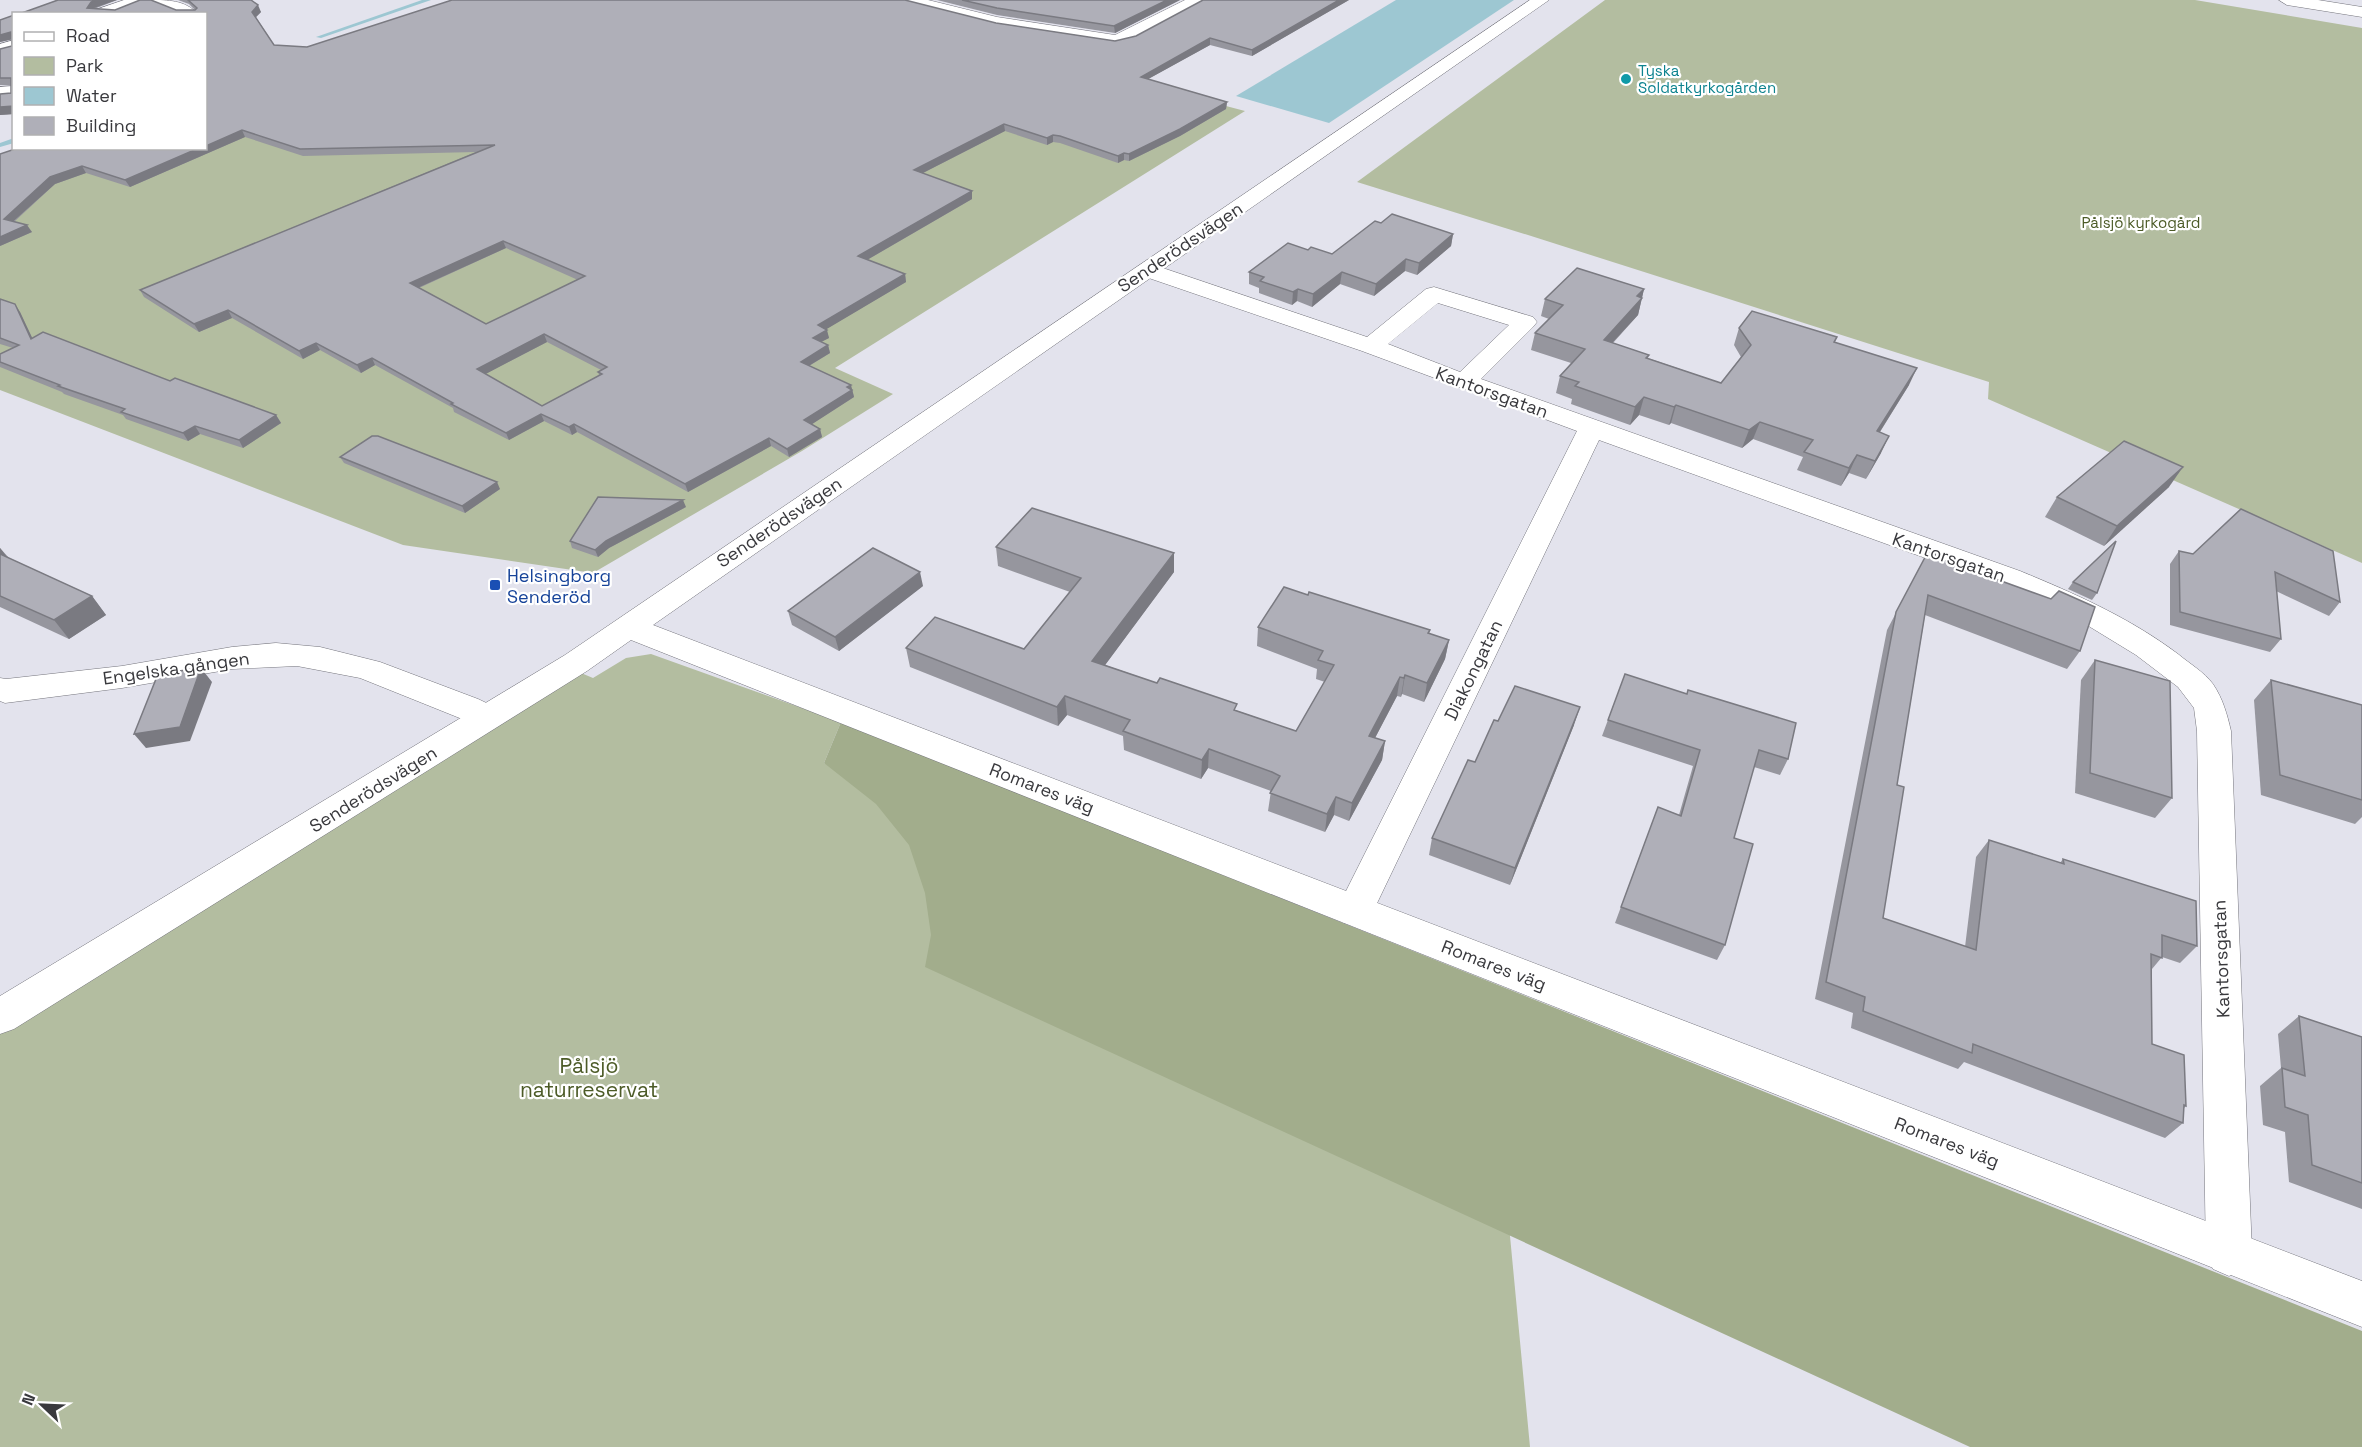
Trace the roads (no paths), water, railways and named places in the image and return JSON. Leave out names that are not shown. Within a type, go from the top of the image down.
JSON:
[{"type":"street","points":[[106,12],[139,0]]},
{"type":"street","points":[[158,0],[179,6],[186,12]]},
{"type":"street","points":[[908,0],[936,3],[1040,29],[1116,40],[1129,36],[1198,0]]},
{"type":"street","name":"Senderödsvägen","points":[[0,1017],[576,663],[1541,0]]},
{"type":"street","points":[[2287,0],[2362,12]]},
{"type":"street","points":[[2319,0],[2362,7]]},
{"type":"street","name":"Kantorsgatan","points":[[1148,270],[1371,346],[1591,429],[2010,578],[2093,615],[2147,647],[2201,692],[2210,708],[2214,731],[2229,1253]]},
{"type":"street","points":[[1371,346],[1434,294],[1525,322],[1464,382]]},
{"type":"street","name":"Diakongatan","points":[[1355,910],[1591,429]]},
{"type":"street","name":"Romares väg","points":[[627,627],[2362,1304]]},
{"type":"street","name":"Engelska gången","points":[[2,692],[120,677],[192,663],[297,655],[343,663],[443,696],[486,717]]},
{"type":"water","points":[[1396,0],[1514,0],[1329,123],[1236,96]]},
{"type":"waterway","points":[[319,37],[428,0]]},
{"type":"waterway","points":[[0,145],[12,141]]},
{"type":"place","name":"Tyska Soldatkyrkogården","points":[[1626,79]]},
{"type":"place","name":"Helsingborg Senderöd","points":[[495,585]]},
{"type":"park label","name":"Pålsjö kyrkogård","points":[[2141,222]]},
{"type":"park label","name":"Pålsjö naturreservat","points":[[589,1077]]}]
